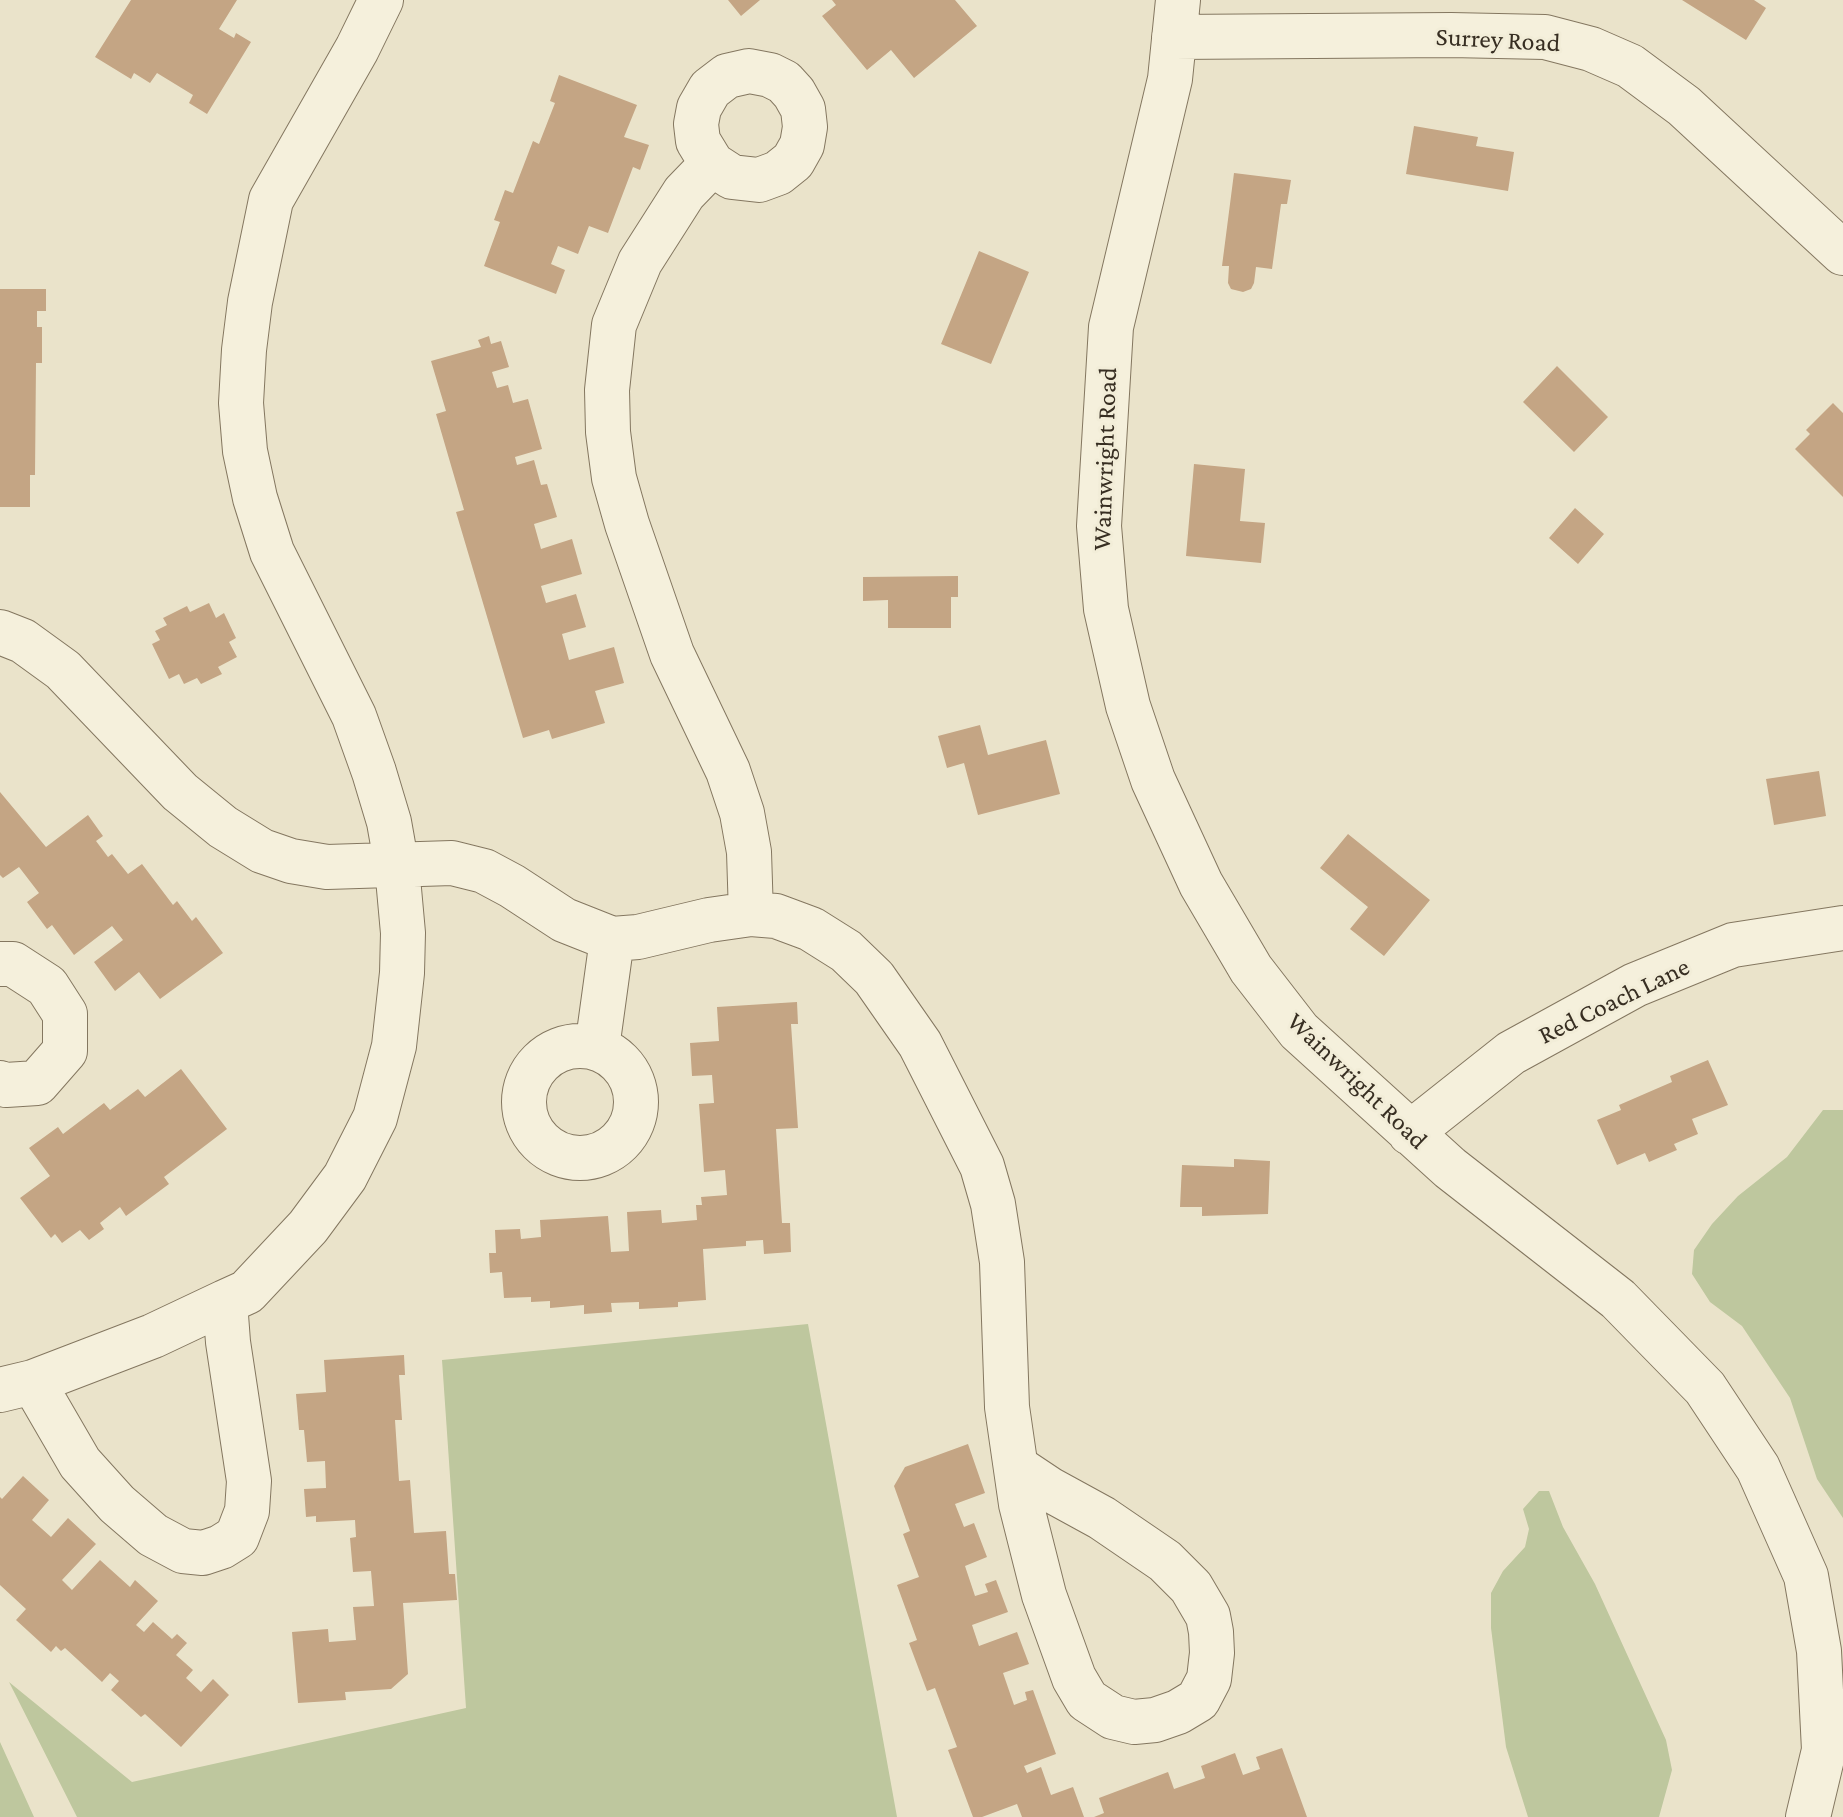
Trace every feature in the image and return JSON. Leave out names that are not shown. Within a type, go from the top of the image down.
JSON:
[{"type":"street","points":[[225,1302],[249,1481],[244,1525],[237,1537],[221,1547],[203,1553],[183,1551],[153,1535],[117,1504],[16,1386],[153,1336],[225,1302],[247,1292],[308,1227],[345,1177],[375,1118],[394,1046],[403,933],[389,822],[354,716],[272,552],[255,498],[245,451],[241,403],[250,302],[271,200],[357,49],[381,0]]},
{"type":"street","name":"Surrey Road","points":[[1176,19],[1451,35],[1545,37],[1591,49],[1630,66],[1684,106],[1843,253]]},
{"type":"street","name":"Wainwright Road","points":[[1176,19],[1170,79],[1111,327],[1099,526],[1106,609],[1128,706],[1153,780],[1201,884],[1244,957],[1299,1031],[1450,1168],[1618,1299],[1705,1388],[1758,1468],[1806,1576],[1819,1651],[1824,1750],[1808,1817]]},
{"type":"street","points":[[712,164],[684,193],[663,223],[627,291],[614,325],[611,347],[607,390],[608,432],[614,478],[627,524],[672,654],[728,771],[742,813],[749,852],[751,914]]},
{"type":"street","points":[[0,632],[23,641],[63,670],[180,792],[223,827],[262,851],[291,861],[327,867],[452,863],[484,871],[564,920],[612,939],[638,937],[709,920],[751,914],[776,916],[811,929],[846,951],[874,978],[920,1044],[982,1166],[993,1204],[1002,1262],[1007,1407],[1021,1504],[1044,1595],[1074,1678],[1087,1700],[1113,1717],[1134,1722],[1155,1720],[1178,1712],[1198,1700],[1209,1679],[1211,1632],[1208,1616],[1191,1587],[1165,1561],[1102,1518],[1016,1467]]},
{"type":"street","name":"Red Coach Lane","points":[[1410,1133],[1511,1053],[1635,985],[1733,945],[1843,928]]},
{"type":"street","points":[[597,1048],[612,939]]},
{"type":"street","points":[[0,964],[13,964],[47,986],[65,1014],[65,1051],[37,1083],[0,1083]]},
{"type":"green space","points":[[1823,1110],[1843,1110],[1843,1518],[1817,1479],[1790,1398],[1742,1326],[1710,1302],[1692,1274],[1694,1250],[1712,1224],[1738,1196],[1787,1157]]},
{"type":"green space","points":[[808,1324],[897,1817],[77,1817],[9,1682],[132,1782],[466,1708],[442,1360]]},
{"type":"green space","points":[[1539,1491],[1549,1491],[1563,1527],[1595,1584],[1666,1740],[1672,1770],[1659,1817],[1528,1817],[1506,1747],[1491,1628],[1491,1593],[1503,1571],[1525,1547],[1529,1529],[1523,1509]]},
{"type":"green space","points":[[0,1742],[34,1817],[0,1817]]},
{"type":"building","points":[[131,0],[237,0],[219,29],[234,38],[236,33],[251,42],[207,114],[189,103],[193,95],[157,73],[150,83],[134,73],[131,79],[95,57]]},
{"type":"building","points":[[728,0],[760,0],[741,16]]},
{"type":"building","points":[[832,0],[955,0],[977,26],[914,78],[891,50],[867,70],[822,16],[836,5]]},
{"type":"building","points":[[1682,0],[1754,0],[1766,8],[1746,40]]},
{"type":"building","points":[[559,75],[637,105],[624,137],[649,145],[640,170],[633,167],[608,233],[589,226],[578,254],[558,246],[551,264],[565,270],[556,294],[484,266],[500,222],[494,220],[505,190],[513,193],[533,141],[539,144],[555,103],[550,101]]},
{"type":"building","points":[[1414,126],[1478,137],[1476,146],[1514,152],[1508,191],[1406,174]]},
{"type":"building","points":[[1234,173],[1291,180],[1287,204],[1281,204],[1272,269],[1256,267],[1251,289],[1243,292],[1231,289],[1228,283],[1229,266],[1222,266]]},
{"type":"building","points":[[979,251],[1029,272],[991,364],[941,344]]},
{"type":"building","points":[[0,289],[46,289],[46,311],[37,311],[37,327],[42,327],[42,363],[36,363],[35,475],[30,475],[30,507],[0,507]]},
{"type":"building","points":[[489,336],[491,344],[501,341],[509,367],[492,372],[497,388],[508,385],[513,403],[528,399],[542,449],[515,457],[517,465],[534,460],[541,485],[547,484],[557,517],[534,524],[541,549],[572,539],[582,574],[541,586],[546,603],[576,594],[586,627],[562,634],[569,660],[614,647],[624,683],[595,691],[605,723],[552,739],[549,730],[523,738],[456,512],[464,510],[436,414],[446,411],[431,361],[481,347],[478,340]]},
{"type":"building","points":[[1557,366],[1608,417],[1574,452],[1523,402]]},
{"type":"building","points":[[1833,403],[1843,413],[1843,497],[1795,449],[1810,434],[1806,430]]},
{"type":"building","points":[[1194,464],[1245,469],[1240,521],[1265,523],[1261,563],[1186,556]]},
{"type":"building","points":[[1575,508],[1604,534],[1578,564],[1549,538]]},
{"type":"building","points":[[958,576],[958,597],[951,597],[951,628],[888,628],[888,600],[863,601],[863,577]]},
{"type":"building","points":[[209,603],[216,618],[224,613],[236,638],[229,642],[237,657],[218,667],[222,674],[201,684],[197,678],[184,684],[179,674],[169,679],[152,644],[160,640],[155,631],[167,625],[163,618],[187,606],[190,612]]},
{"type":"building","points":[[980,725],[988,755],[1046,740],[1060,794],[978,815],[964,763],[947,768],[938,736]]},
{"type":"building","points":[[1819,771],[1826,816],[1774,825],[1766,779]]},
{"type":"building","points":[[0,792],[46,847],[88,815],[103,836],[96,841],[108,857],[112,854],[128,874],[142,864],[173,905],[177,901],[192,921],[196,917],[223,953],[160,999],[139,972],[115,991],[94,962],[123,940],[112,926],[74,955],[52,925],[47,929],[27,902],[39,893],[19,867],[3,878],[0,875]]},
{"type":"building","points":[[1348,834],[1430,900],[1384,956],[1350,929],[1368,907],[1320,868]]},
{"type":"building","points":[[797,1002],[798,1024],[791,1024],[798,1128],[776,1129],[782,1223],[790,1223],[791,1252],[764,1254],[763,1240],[746,1241],[746,1246],[703,1249],[706,1300],[678,1302],[678,1307],[639,1309],[639,1302],[611,1303],[612,1312],[584,1314],[584,1305],[550,1308],[550,1301],[531,1302],[531,1297],[504,1298],[502,1272],[490,1273],[489,1253],[496,1253],[495,1230],[520,1229],[521,1239],[541,1237],[540,1220],[608,1216],[611,1252],[629,1251],[627,1212],[661,1210],[662,1223],[697,1220],[696,1205],[702,1205],[701,1197],[727,1195],[725,1170],[704,1172],[699,1104],[714,1103],[712,1075],[692,1076],[690,1043],[719,1041],[717,1007]]},
{"type":"building","points":[[1708,1060],[1728,1105],[1692,1119],[1698,1134],[1674,1144],[1677,1150],[1649,1162],[1645,1153],[1617,1165],[1597,1120],[1621,1110],[1619,1105],[1672,1082],[1670,1076]]},
{"type":"building","points":[[181,1069],[227,1129],[164,1177],[169,1184],[126,1216],[120,1207],[100,1223],[104,1229],[89,1240],[80,1230],[62,1243],[55,1234],[51,1238],[20,1198],[50,1176],[29,1148],[58,1127],[63,1134],[104,1103],[110,1110],[138,1089],[145,1097]]},
{"type":"building","points":[[1234,1159],[1270,1161],[1268,1214],[1202,1216],[1202,1207],[1180,1207],[1182,1165],[1234,1167]]},
{"type":"building","points":[[404,1355],[405,1375],[399,1375],[402,1420],[395,1420],[399,1481],[410,1480],[414,1533],[446,1531],[449,1574],[455,1574],[457,1600],[403,1603],[408,1674],[391,1689],[345,1692],[346,1700],[298,1703],[292,1632],[328,1629],[329,1642],[356,1640],[353,1607],[374,1606],[371,1571],[353,1572],[350,1538],[356,1537],[355,1520],[316,1522],[316,1516],[306,1517],[304,1489],[326,1488],[325,1461],[307,1462],[304,1430],[299,1430],[296,1394],[326,1392],[324,1360]]},
{"type":"building","points":[[968,1444],[985,1493],[955,1504],[964,1527],[974,1523],[987,1557],[965,1566],[975,1596],[988,1592],[985,1584],[996,1580],[1008,1612],[972,1625],[979,1646],[1017,1632],[1029,1664],[1003,1673],[1014,1705],[1027,1700],[1025,1692],[1033,1690],[1056,1754],[1024,1766],[1027,1773],[1041,1767],[1051,1795],[1073,1787],[1084,1817],[1022,1817],[1017,1804],[982,1817],[973,1817],[948,1750],[957,1747],[935,1688],[927,1691],[909,1643],[917,1640],[897,1585],[919,1577],[903,1534],[910,1531],[894,1486],[905,1467]]},
{"type":"building","points":[[23,1476],[49,1500],[32,1520],[51,1537],[68,1518],[96,1544],[62,1580],[72,1590],[100,1560],[130,1587],[135,1580],[158,1601],[136,1625],[144,1632],[153,1622],[172,1639],[177,1634],[187,1643],[176,1655],[193,1670],[186,1678],[201,1692],[213,1679],[229,1695],[181,1747],[145,1714],[141,1717],[111,1690],[119,1681],[110,1673],[102,1682],[65,1648],[61,1651],[56,1646],[51,1652],[16,1620],[26,1609],[0,1585],[0,1497],[2,1499]]},
{"type":"building","points":[[1282,1748],[1307,1817],[1094,1817],[1104,1813],[1099,1798],[1168,1772],[1174,1789],[1205,1778],[1201,1766],[1235,1753],[1243,1775],[1260,1769],[1256,1757]]}]
